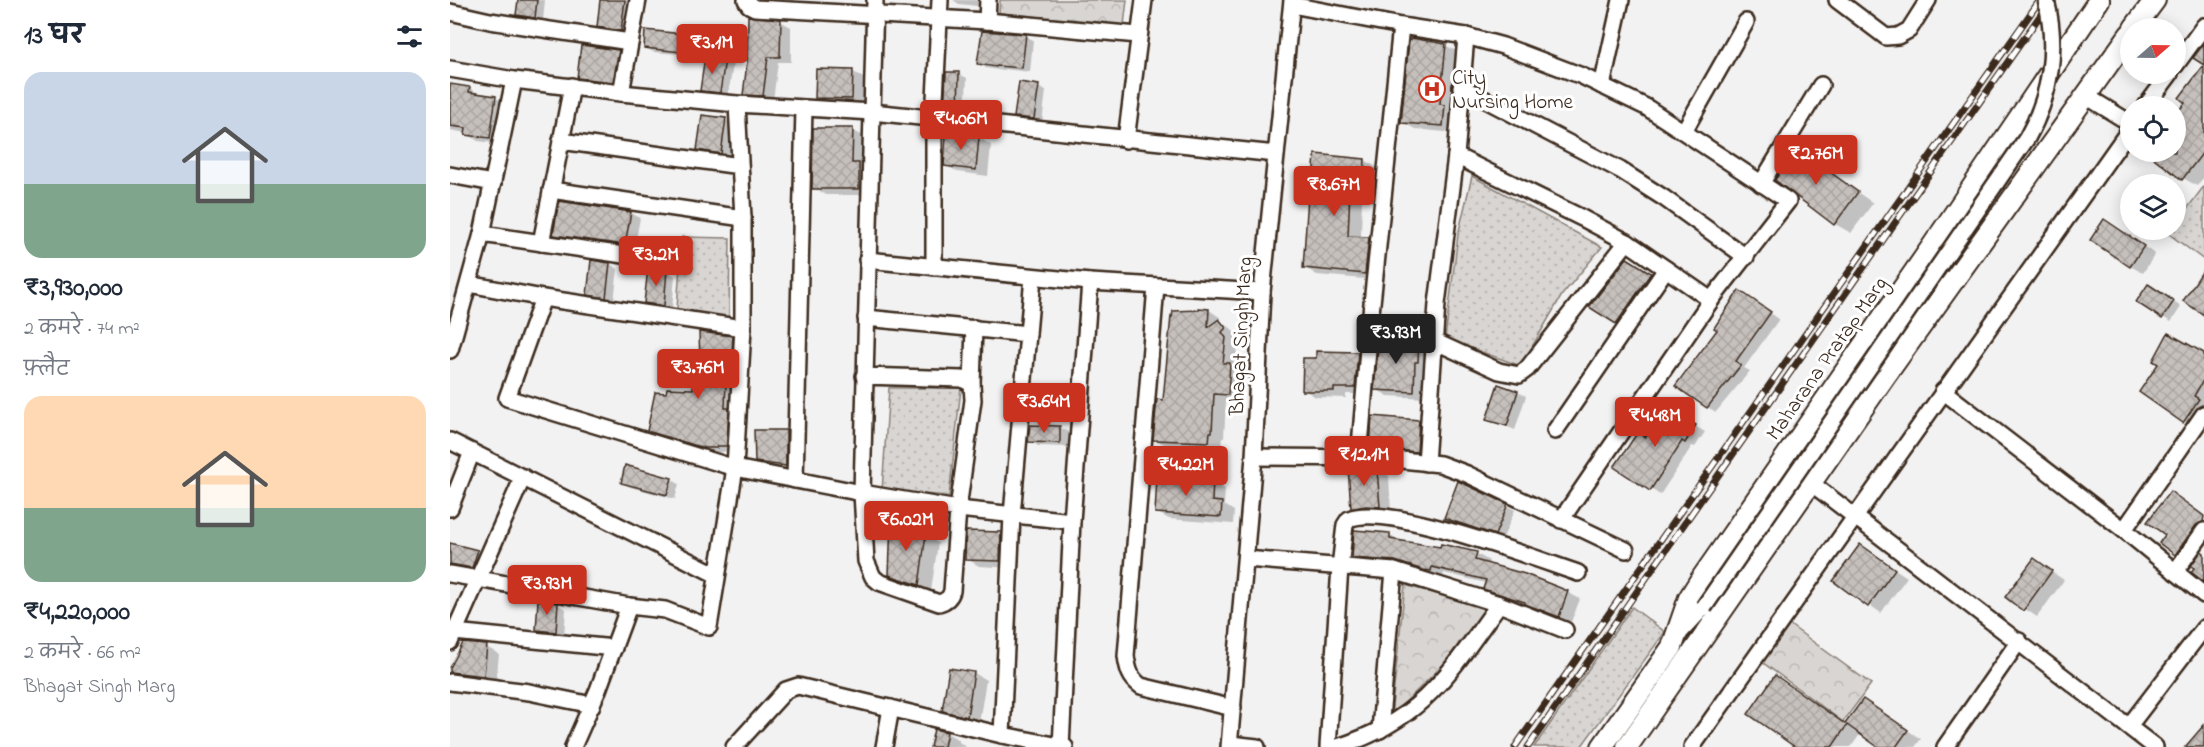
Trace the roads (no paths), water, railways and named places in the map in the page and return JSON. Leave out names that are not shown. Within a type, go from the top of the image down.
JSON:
[{"type":"main road","name":"Maharana Pratap Marg","points":[[1602,747],[1663,660],[1676,637],[1689,598],[1699,582],[1933,245],[2099,0]]},
{"type":"main road","points":[[2141,18],[2154,0]]},
{"type":"main road","points":[[1626,747],[2120,48]]},
{"type":"main road","points":[[2025,110],[2060,132]]},
{"type":"street","points":[[621,93],[638,0]]},
{"type":"street","points":[[746,0],[755,8],[875,7],[939,18],[1138,35]]},
{"type":"street","points":[[934,267],[934,119],[940,0]]},
{"type":"street","points":[[987,21],[988,0]]},
{"type":"street","points":[[1126,140],[1144,0]]},
{"type":"street","points":[[1602,86],[1621,0]]},
{"type":"street","points":[[1837,0],[1886,37],[1898,36],[1909,30],[1928,0]]},
{"type":"street","points":[[1676,637],[1704,607],[2027,138],[2039,116],[2047,91],[2051,64],[2050,16],[2046,0]]},
{"type":"street","points":[[1292,3],[1401,26],[1466,36],[1503,46],[1602,86],[1646,107],[1788,201],[1711,300],[1561,520]]},
{"type":"street","name":"Bhagat Singh Marg","points":[[1230,746],[1254,457],[1262,292],[1292,3]]},
{"type":"street","points":[[875,7],[862,493],[866,561],[873,577],[879,582],[939,603],[945,602],[952,591],[958,509],[973,400],[974,328]]},
{"type":"street","points":[[450,12],[490,21],[630,42]]},
{"type":"street","points":[[1684,131],[1746,22]]},
{"type":"street","points":[[1359,458],[1371,313],[1401,26]]},
{"type":"street","points":[[2186,51],[2204,26]]},
{"type":"street","points":[[1426,463],[1437,304],[1456,156],[1466,36]]},
{"type":"street","points":[[450,69],[514,80],[621,93],[737,104],[872,112],[1276,154]]},
{"type":"street","points":[[450,350],[482,234],[514,80]]},
{"type":"street","points":[[1761,184],[1821,85]]},
{"type":"street","points":[[541,243],[572,86]]},
{"type":"street","points":[[1461,87],[1620,170],[1664,198],[1746,257]]},
{"type":"street","points":[[2086,96],[2120,117]]},
{"type":"street","points":[[450,574],[629,606],[665,610],[709,627],[735,468],[743,328],[743,218],[737,104]]},
{"type":"street","points":[[795,480],[804,108]]},
{"type":"street","points":[[561,141],[740,166]]},
{"type":"street","points":[[1692,747],[1853,516],[2120,143]]},
{"type":"street","points":[[1456,156],[1582,218],[1627,243],[1711,300]]},
{"type":"street","points":[[450,175],[493,183]]},
{"type":"street","points":[[551,190],[743,218]]},
{"type":"street","points":[[482,234],[664,261]]},
{"type":"street","points":[[1434,341],[1499,371],[1519,375],[1527,369],[1627,243]]},
{"type":"street","points":[[867,260],[1090,282],[1262,292]]},
{"type":"street","points":[[1555,430],[1666,269]]},
{"type":"street","points":[[1002,735],[1012,515],[1033,277]]},
{"type":"street","points":[[734,747],[786,690],[798,686],[1002,735],[1063,747],[1072,521],[1090,282]]},
{"type":"street","points":[[469,284],[543,298],[743,328]]},
{"type":"street","points":[[1156,286],[1126,656],[1128,671],[1133,680],[1141,686],[1233,708]]},
{"type":"street","points":[[543,298],[507,398],[735,468],[958,509],[1072,521]]},
{"type":"street","points":[[866,318],[1028,334]]},
{"type":"street","points":[[864,376],[962,379],[972,384]]},
{"type":"street","points":[[1943,391],[2124,530],[2204,595]]},
{"type":"street","points":[[2124,530],[2204,414]]},
{"type":"street","points":[[450,441],[717,575]]},
{"type":"street","points":[[450,508],[472,452]]},
{"type":"street","points":[[1254,457],[1383,458],[1440,464],[1467,474],[1626,550]]},
{"type":"street","points":[[523,477],[452,637],[614,648]]},
{"type":"street","points":[[1811,483],[2154,747]]},
{"type":"street","points":[[1328,747],[1340,567],[1348,519],[1363,516],[1391,519],[1445,530],[1578,573]]},
{"type":"street","points":[[2175,572],[2204,531]]},
{"type":"street","points":[[1246,559],[1394,571],[1499,604],[1565,630]]},
{"type":"street","points":[[1380,730],[1394,571]]},
{"type":"street","points":[[1338,747],[1380,730],[1413,710],[1442,682],[1499,604]]},
{"type":"street","points":[[573,747],[592,705],[629,606]]},
{"type":"street","points":[[2129,726],[2204,628]]},
{"type":"street","points":[[1953,744],[2019,641]]},
{"type":"street","points":[[450,682],[529,692],[592,705]]},
{"type":"street","points":[[884,747],[891,708]]},
{"type":"street","points":[[1230,746],[1257,747]]},
{"type":"railway","points":[[1515,747],[2040,0]]},
{"type":"railway","points":[[1528,747],[2051,0]]},
{"type":"place","name":"City Nursing Home","points":[[1432,89]]}]
